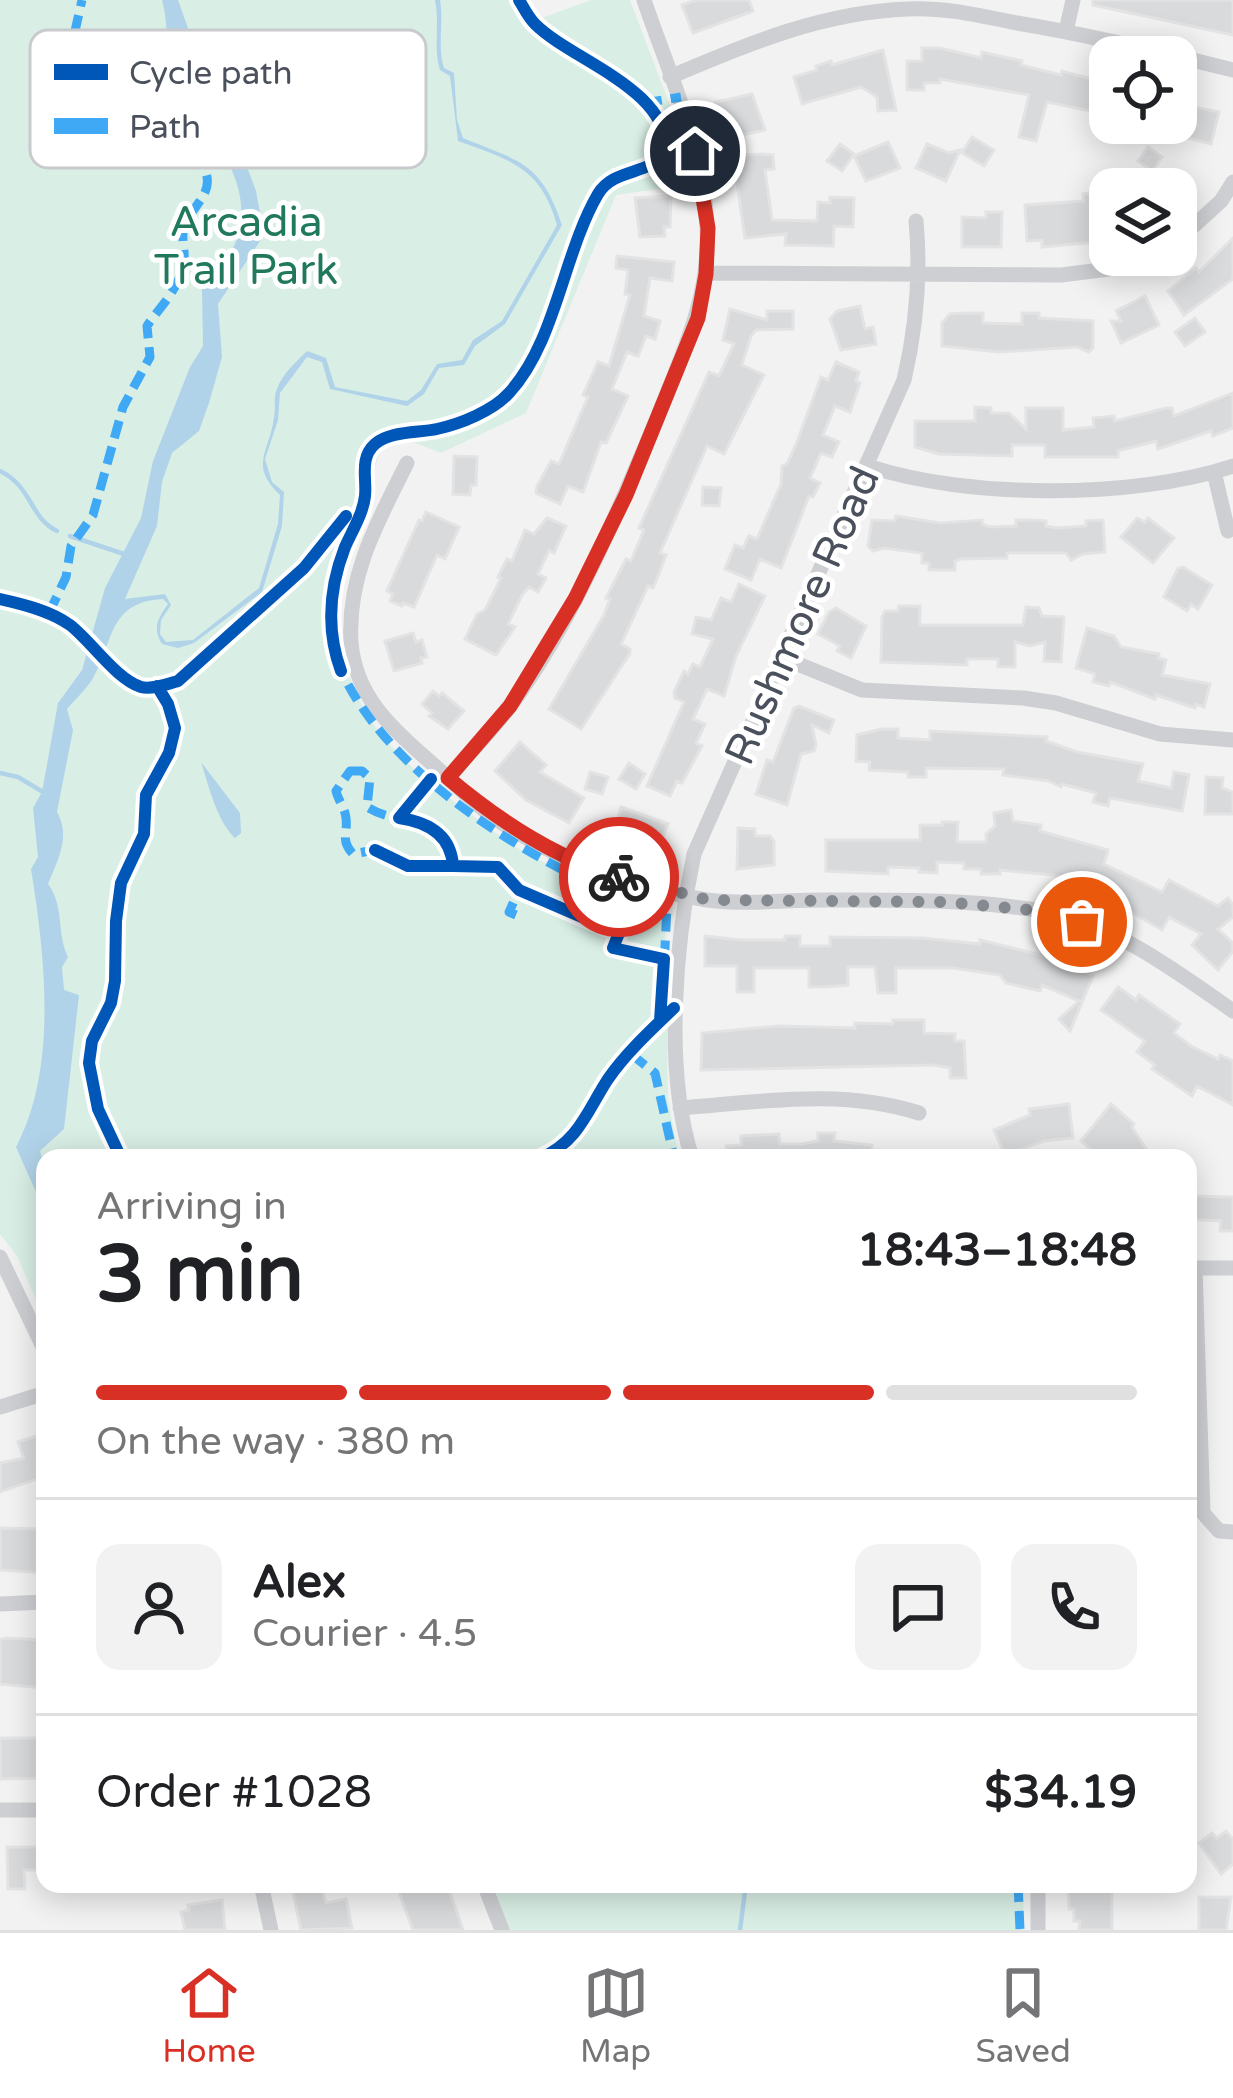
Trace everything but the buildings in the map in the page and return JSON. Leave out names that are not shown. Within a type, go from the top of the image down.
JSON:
[{"type":"street","points":[[448,778],[510,706],[575,599],[626,495],[698,318],[708,228],[702,174],[644,0]]},
{"type":"street","points":[[1066,31],[1073,0]]},
{"type":"street","points":[[670,77],[814,22],[886,10],[942,9],[1066,31],[1233,70]]},
{"type":"street","points":[[1197,223],[1233,182]]},
{"type":"street","name":"Rushmore Road","points":[[690,1149],[680,1108],[677,967],[694,854],[904,380],[915,333],[920,276],[916,221]]},
{"type":"street","points":[[706,274],[1089,272]]},
{"type":"street","points":[[407,463],[362,554],[352,595],[351,642],[362,688],[388,725],[497,819],[567,857],[685,896],[740,902],[946,902],[1043,911],[1082,922],[1119,940],[1233,1011]]},
{"type":"street","points":[[868,466],[937,484],[1130,489],[1233,466]]},
{"type":"street","points":[[1214,472],[1228,532]]},
{"type":"street","points":[[783,658],[862,690],[1023,698],[1160,734],[1233,740]]},
{"type":"street","points":[[680,1108],[779,1100],[880,1100],[919,1113]]},
{"type":"street","points":[[0,1257],[36,1332]]},
{"type":"street","points":[[1197,1268],[1233,1268]]},
{"type":"street","points":[[1197,1391],[1203,1514],[1219,1531],[1233,1532]]},
{"type":"street","points":[[0,1407],[36,1396]]},
{"type":"street","points":[[0,1604],[36,1602]]},
{"type":"street","points":[[0,1810],[36,1810]]},
{"type":"street","points":[[263,1893],[271,1930]]},
{"type":"street","points":[[488,1893],[502,1930]]},
{"type":"street","points":[[1038,1893],[1038,1930]]},
{"type":"green space","name":"Arcadia Trail Park","points":[[0,0],[529,0],[539,19],[591,0],[630,0],[679,129],[693,184],[616,195],[526,413],[441,453],[410,441],[385,446],[376,463],[369,515],[345,573],[339,611],[341,644],[359,700],[412,767],[528,854],[578,878],[665,909],[668,1099],[677,1149],[36,1149],[36,1299],[17,1256],[0,1234]]},
{"type":"green space","points":[[496,1893],[1024,1893],[1023,1930],[510,1930]]},
{"type":"water","points":[[162,0],[178,0],[188,30],[167,30]]},
{"type":"water","points":[[435,0],[440,0],[441,8],[442,60],[444,68],[454,73],[463,138],[500,153],[537,176],[562,225],[505,324],[475,346],[464,365],[439,368],[424,394],[407,406],[330,389],[322,362],[307,357],[280,393],[278,420],[265,459],[272,482],[284,492],[282,526],[262,592],[194,643],[178,648],[162,644],[157,633],[159,619],[168,604],[163,599],[131,608],[115,627],[92,680],[67,709],[73,730],[57,812],[63,839],[48,884],[57,902],[68,957],[62,967],[64,990],[79,995],[64,1129],[36,1149],[36,1192],[16,1147],[29,1116],[43,1047],[43,974],[31,869],[38,857],[33,808],[42,792],[58,703],[82,670],[105,588],[141,518],[153,461],[203,346],[202,288],[234,247],[240,227],[238,186],[231,168],[247,168],[264,235],[218,304],[222,357],[209,403],[199,431],[172,453],[162,482],[157,526],[125,599],[165,594],[171,605],[161,620],[160,634],[166,642],[193,640],[259,588],[278,524],[280,495],[265,475],[264,458],[276,392],[294,364],[307,351],[326,358],[335,387],[407,401],[421,390],[437,364],[462,360],[473,340],[502,321],[557,225],[542,190],[521,168],[458,141],[450,76],[440,70],[438,62]]},
{"type":"water","points":[[201,762],[240,813],[241,833],[235,838],[218,812]]},
{"type":"waterway","points":[[0,471],[57,531]]},
{"type":"waterway","points":[[70,536],[127,555]]},
{"type":"waterway","points":[[0,773],[18,777],[43,792]]},
{"type":"waterway","points":[[740,1930],[745,1893]]},
{"type":"marked path","points":[[75,30],[82,0]]},
{"type":"marked path","points":[[644,103],[681,97]]},
{"type":"marked path","points":[[49,613],[66,577],[71,546],[93,515],[123,407],[150,357],[147,326],[179,279],[183,233],[206,189],[203,168]]},
{"type":"marked path","points":[[337,660],[380,731],[411,764],[483,822],[605,889],[667,907],[664,967]]},
{"type":"marked path","points":[[350,771],[362,771],[370,778],[367,807],[433,830],[450,849],[453,866],[408,866],[375,850],[353,854],[336,791],[350,771]]},
{"type":"marked path","points":[[516,915],[509,912],[519,890]]},
{"type":"marked path","points":[[631,1054],[655,1073],[672,1149]]},
{"type":"marked path","points":[[1018,1893],[1020,1930]]},
{"type":"cycle path","points":[[341,671],[331,625],[333,593],[345,547],[364,503],[365,462],[370,450],[388,437],[466,420],[509,393],[538,349],[598,194],[613,180],[666,153],[663,131],[637,94],[551,38],[519,0]]},
{"type":"cycle path","points":[[0,599],[62,620],[132,683],[160,686],[178,681],[304,568],[346,516]]},
{"type":"cycle path","points":[[117,1149],[98,1109],[89,1063],[92,1041],[111,1003],[115,981],[121,883],[144,834],[146,795],[169,753],[175,728],[157,686]]},
{"type":"cycle path","points":[[375,850],[408,866],[453,866],[443,838],[419,823],[399,818],[431,779]]},
{"type":"cycle path","points":[[453,866],[498,867],[519,890],[619,933],[613,948],[664,959],[660,1021]]},
{"type":"cycle path","points":[[557,1149],[581,1124],[615,1069],[674,1008]]},
{"type":"way so far","points":[[619,877],[709,900],[946,902],[1043,911],[1082,922]]},
{"type":"route","points":[[619,877],[581,864],[497,819],[448,778],[510,706],[575,599],[626,495],[698,318],[708,228],[695,151]]}]
